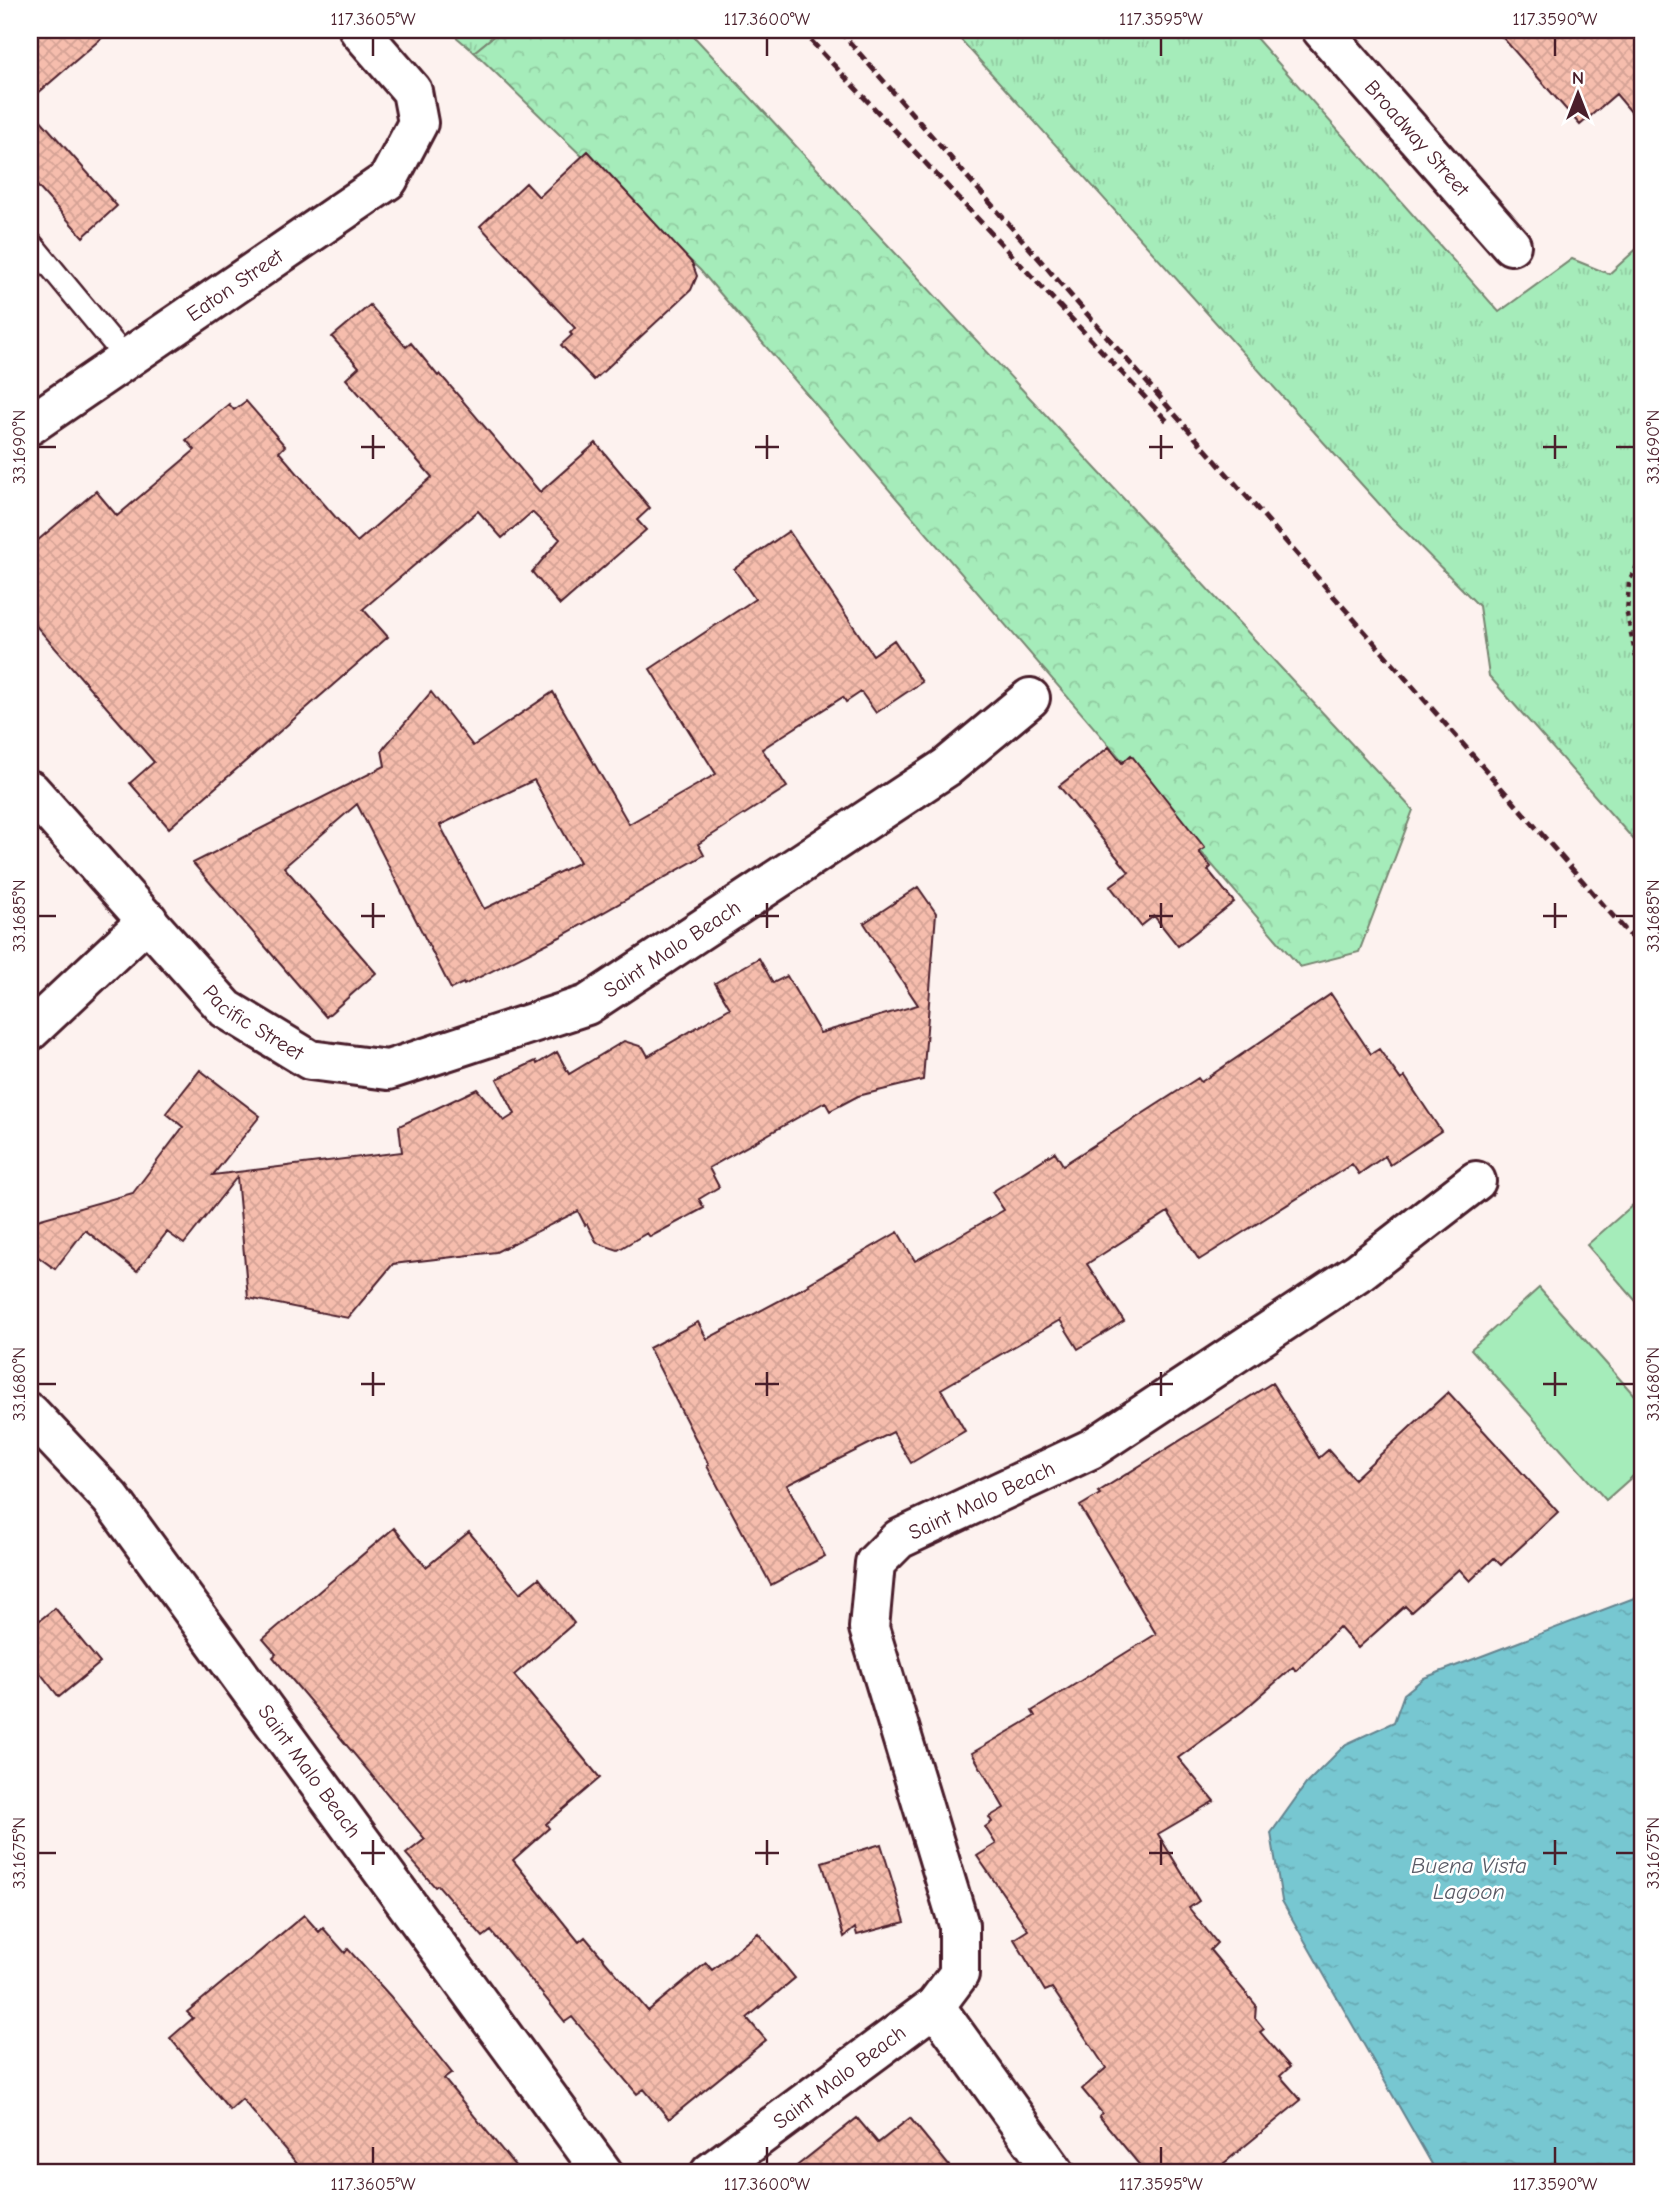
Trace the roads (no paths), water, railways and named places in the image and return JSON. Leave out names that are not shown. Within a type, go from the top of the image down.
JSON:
[{"type":"street","name":"Eaton Street","points":[[30,425],[388,180],[418,123],[412,91],[359,30]]},
{"type":"street","name":"Broadway Street","points":[[1322,30],[1511,245]]},
{"type":"street","name":"Saint Malo Beach","points":[[388,1070],[587,1006],[947,766],[1030,698]]},
{"type":"street","name":"Pacific Street","points":[[30,790],[226,1009],[310,1060],[388,1070]]},
{"type":"street","points":[[30,1031],[148,920]]},
{"type":"street","name":"Saint Malo Beach","points":[[709,2173],[935,2006],[959,1974],[959,1925],[869,1628],[875,1563],[899,1539],[1091,1449],[1360,1271],[1476,1181]]},
{"type":"street","name":"Saint Malo Beach","points":[[30,1413],[111,1499],[603,2173]]},
{"type":"street","points":[[935,2006],[1055,2173]]},
{"type":"lane","points":[[30,242],[126,358]]},
{"type":"water","name":"Buena Vista Lagoon","points":[[1642,1595],[1642,2173],[1437,2173],[1282,1901],[1271,1833],[1306,1784],[1346,1744],[1394,1722],[1404,1694],[1424,1678]]},
{"type":"railway","points":[[801,30],[1170,424]]},
{"type":"railway","points":[[839,30],[1642,949]]}]
